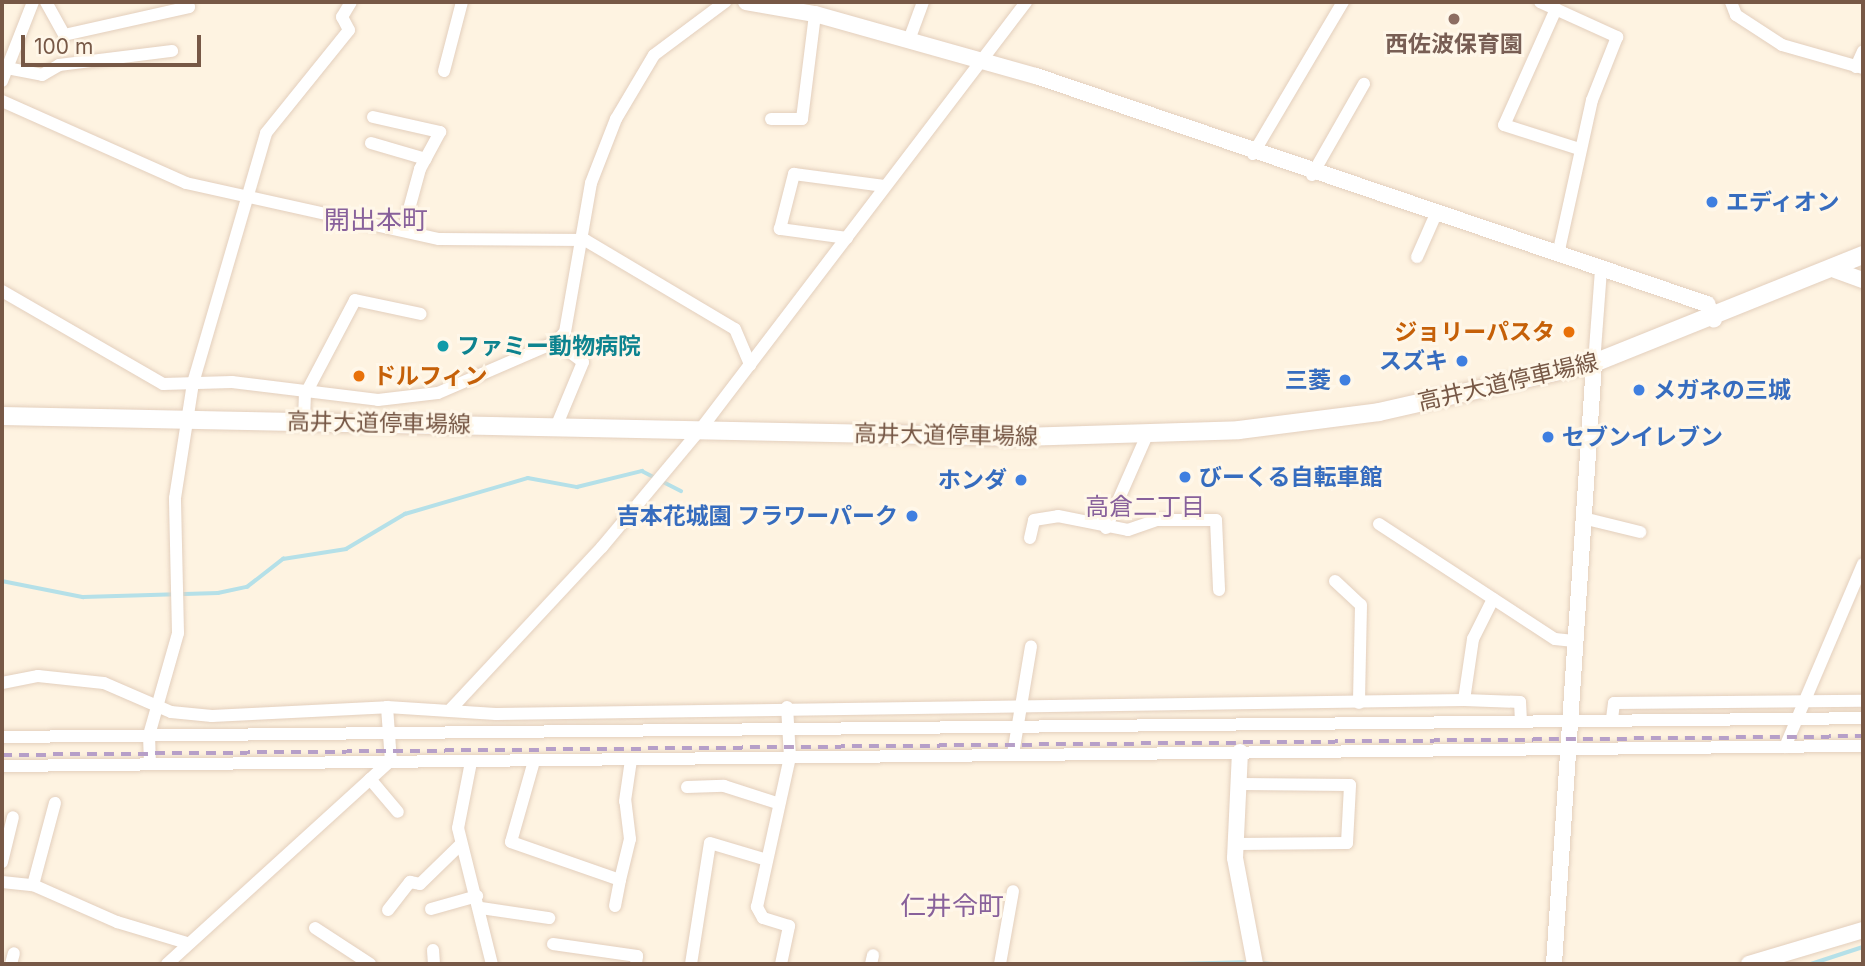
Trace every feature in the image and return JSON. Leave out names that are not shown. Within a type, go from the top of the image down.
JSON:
[{"type":"main road","name":"高井大道停車場線","points":[[2,416],[700,430],[1147,435],[1379,412],[1594,363],[1714,320],[1835,270],[1863,255]]},
{"type":"street","points":[[2,81],[33,2]]},
{"type":"street","points":[[46,2],[64,35],[189,7],[187,2]]},
{"type":"street","points":[[150,764],[149,735],[177,633],[175,498],[193,383],[250,198],[266,133],[349,30],[342,17],[351,2]]},
{"type":"street","points":[[444,71],[462,2]]},
{"type":"street","points":[[2,290],[150,379],[305,395],[413,399],[556,342],[571,314],[579,240],[591,183],[643,68],[725,2]]},
{"type":"street","points":[[746,2],[815,14],[983,62],[1312,175],[1707,304],[1714,320]]},
{"type":"street","points":[[909,40],[923,2]]},
{"type":"street","points":[[450,710],[700,430],[884,186],[983,62],[1026,2]]},
{"type":"street","points":[[1253,154],[1343,2]]},
{"type":"street","points":[[1540,2],[1616,37],[1579,149],[1558,254]]},
{"type":"street","points":[[1731,2],[1736,15],[1783,45],[1860,67],[1863,51]]},
{"type":"street","points":[[1556,9],[1504,125],[1579,149]]},
{"type":"street","points":[[771,119],[802,119],[815,14]]},
{"type":"street","points":[[7,68],[42,75],[59,65],[172,51]]},
{"type":"street","points":[[1312,175],[1364,84]]},
{"type":"street","points":[[2,101],[186,183],[403,231],[472,243],[579,240],[603,247],[688,306],[735,329],[750,365]]},
{"type":"street","points":[[373,117],[440,132],[426,159],[403,231]]},
{"type":"street","points":[[372,143],[426,159]]},
{"type":"street","points":[[847,238],[780,229],[794,174],[884,186]]},
{"type":"street","points":[[1417,257],[1436,214]]},
{"type":"street","points":[[1554,964],[1601,269]]},
{"type":"street","points":[[1835,270],[1863,280]]},
{"type":"street","points":[[304,421],[305,395],[355,300],[421,314]]},
{"type":"street","points":[[556,342],[583,362],[556,427]]},
{"type":"street","points":[[413,399],[416,425]]},
{"type":"street","points":[[1106,528],[1147,435]]},
{"type":"street","points":[[1030,538],[1034,520],[1058,516],[1106,528],[1128,530],[1157,520],[1216,520],[1219,590]]},
{"type":"street","points":[[1583,518],[1640,532]]},
{"type":"street","points":[[1379,524],[1555,639],[1574,641]]},
{"type":"street","points":[[1785,747],[1808,702],[1863,564]]},
{"type":"street","points":[[1335,581],[1361,605],[1359,703]]},
{"type":"street","points":[[1464,700],[1473,639],[1493,599]]},
{"type":"street","points":[[1013,754],[1017,726],[1024,707],[1031,646]]},
{"type":"street","points":[[2,684],[66,678],[158,701],[171,712],[212,716],[387,707],[450,710],[1024,707],[1464,700],[1520,702],[1521,721]]},
{"type":"street","points":[[1612,719],[1614,703],[1863,701]]},
{"type":"street","points":[[387,707],[391,761]]},
{"type":"street","points":[[781,964],[789,926],[757,914],[764,859],[790,757],[787,707]]},
{"type":"street","points":[[2,737],[1863,718]]},
{"type":"street","points":[[2,766],[1863,746]]},
{"type":"street","points":[[1240,752],[1243,784],[1237,844],[1254,960]]},
{"type":"street","points":[[615,906],[630,839],[625,801],[631,760]]},
{"type":"street","points":[[167,964],[187,943],[391,761]]},
{"type":"street","points":[[534,761],[511,842],[620,880]]},
{"type":"street","points":[[471,762],[458,813],[461,844],[479,902],[492,964]]},
{"type":"street","points":[[370,779],[398,812]]},
{"type":"street","points":[[1237,844],[1347,843],[1350,785],[1243,784]]},
{"type":"street","points":[[687,787],[724,786],[777,803]]},
{"type":"street","points":[[33,885],[55,803]]},
{"type":"street","points":[[2,862],[13,817]]},
{"type":"street","points":[[691,964],[710,843],[764,859]]},
{"type":"street","points":[[388,910],[410,882],[420,884],[461,844]]},
{"type":"street","points":[[2,882],[33,885],[117,922],[187,943]]},
{"type":"street","points":[[1000,964],[1013,891]]},
{"type":"street","points":[[431,909],[479,902],[549,918]]},
{"type":"street","points":[[315,928],[370,964]]},
{"type":"street","points":[[1749,964],[1863,930]]},
{"type":"street","points":[[553,944],[636,956],[636,964]]},
{"type":"street","points":[[433,950],[434,964]]},
{"type":"waterway","points":[[2,581],[83,597],[218,593],[247,587],[283,559],[346,549],[405,514],[528,478],[577,487],[642,471],[681,491]]},
{"type":"waterway","points":[[1811,964],[1863,947]]},
{"type":"waterway","points":[[1175,964],[1250,962]]},
{"type":"waterway","points":[[1261,963],[1273,964]]},
{"type":"railway","points":[[2,755],[1863,736]]},
{"type":"place","name":"西佐波保育園","points":[[1454,19]]},
{"type":"place","name":"エディオン","points":[[1712,202]]},
{"type":"place","name":"ジョリーパスタ","points":[[1569,332]]},
{"type":"place","name":"ファミー動物病院","points":[[443,346]]},
{"type":"place","name":"スズキ","points":[[1462,361]]},
{"type":"place","name":"ドルフィン","points":[[359,376]]},
{"type":"place","name":"三菱","points":[[1345,380]]},
{"type":"place","name":"メガネの三城","points":[[1639,390]]},
{"type":"place","name":"セブンイレブン","points":[[1548,437]]},
{"type":"place","name":"びーくる自転車館","points":[[1185,477]]},
{"type":"place","name":"ホンダ","points":[[1021,480]]},
{"type":"place","name":"吉本花城園 フラワーパーク","points":[[912,516]]},
{"type":"district","name":"開出本町","points":[[376,220]]},
{"type":"district","name":"高倉二丁目","points":[[1145,507]]},
{"type":"district","name":"仁井令町","points":[[952,906]]}]
